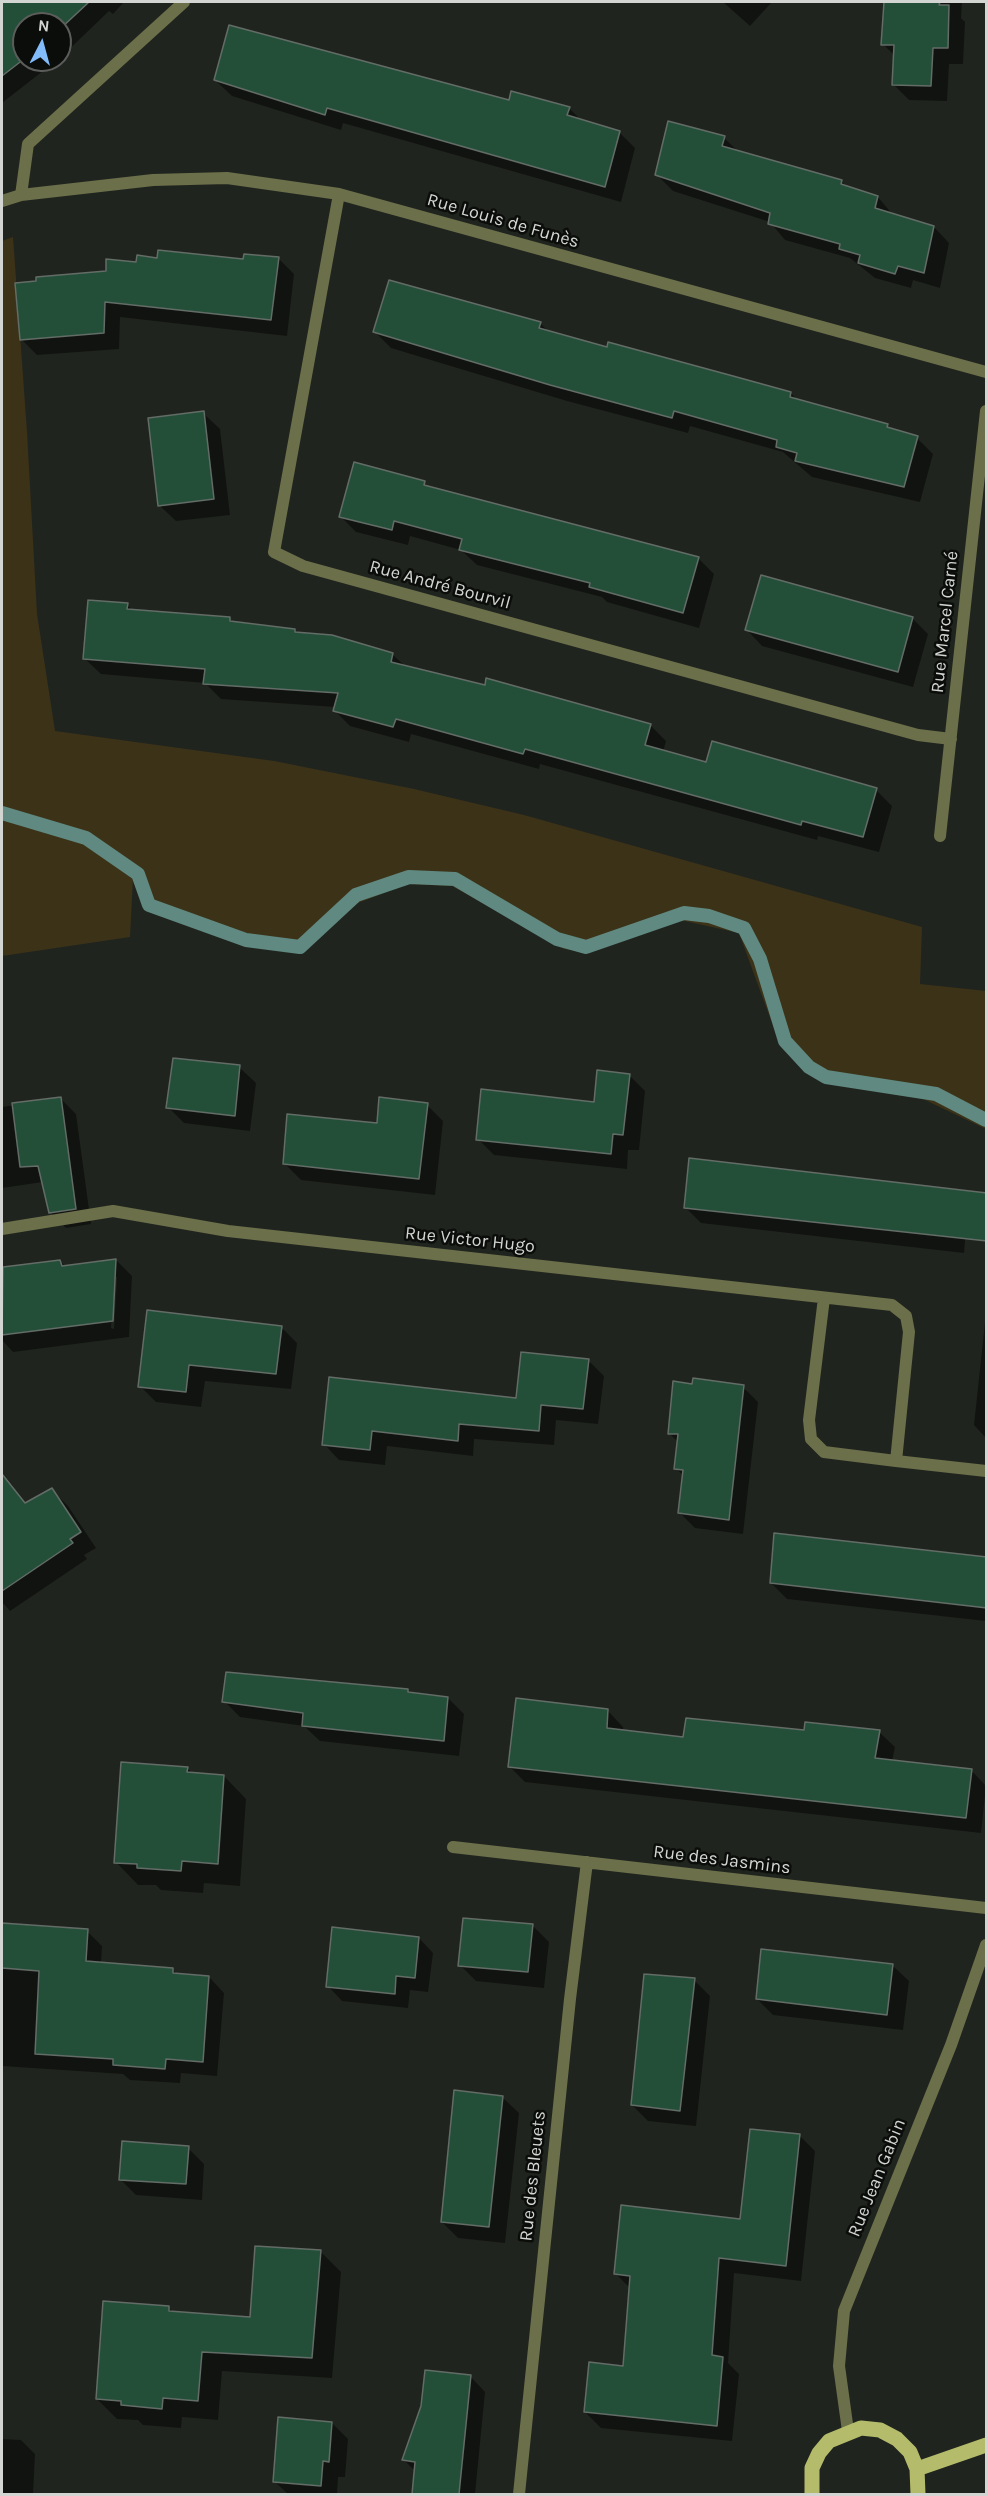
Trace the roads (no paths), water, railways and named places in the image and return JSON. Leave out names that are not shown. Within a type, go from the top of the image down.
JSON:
[{"type":"main road","points":[[812,2494],[812,2468],[819,2453],[829,2441],[848,2431],[861,2428],[880,2430],[897,2439],[910,2452],[918,2469],[918,2494]]},
{"type":"main road","points":[[918,2469],[987,2445]]},
{"type":"street","points":[[21,195],[28,144],[184,2]]},
{"type":"street","name":"Rue Louis de Funès","points":[[2,201],[21,195],[153,180],[227,178],[339,194],[987,372]]},
{"type":"street","name":"Rue André Bourvil","points":[[339,194],[274,552],[303,566],[918,735],[951,739]]},
{"type":"street","name":"Rue Marcel Carné","points":[[940,836],[987,411]]},
{"type":"street","name":"Rue Victor Hugo","points":[[2,1229],[113,1210],[228,1231],[892,1305],[906,1316],[909,1332],[897,1461]]},
{"type":"street","points":[[824,1298],[809,1420],[811,1439],[824,1452],[987,1471]]},
{"type":"street","name":"Rue des Jasmins","points":[[453,1847],[987,1908]]},
{"type":"street","name":"Rue des Bleuets","points":[[519,2494],[570,1999],[587,1862]]},
{"type":"street","name":"Rue Jean Gabin","points":[[848,2431],[839,2366],[844,2311],[951,2045],[987,1945]]},
{"type":"waterway","points":[[2,813],[86,838],[138,874],[149,905],[246,940],[300,947],[356,895],[409,877],[455,879],[557,939],[586,947],[684,913],[709,916],[744,928],[760,959],[785,1041],[809,1067],[826,1077],[936,1094],[986,1120]]}]
